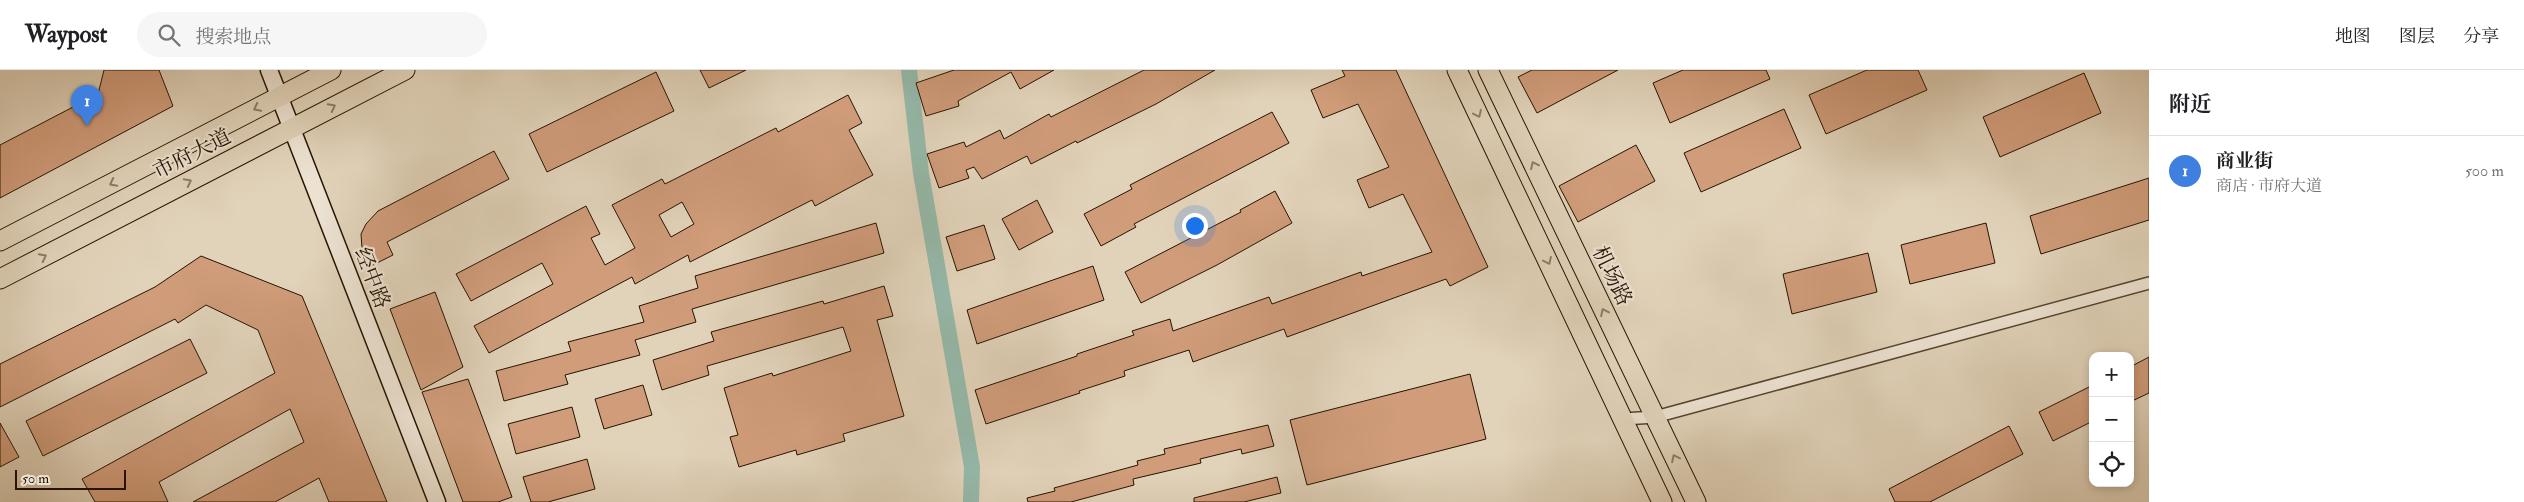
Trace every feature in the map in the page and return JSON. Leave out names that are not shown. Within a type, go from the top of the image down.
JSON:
[{"type":"main road","name":"经中路","points":[[269,70],[437,502]]},
{"type":"main road","name":"市府大道","points":[[0,241],[331,70]]},
{"type":"main road","name":"市府大道","points":[[0,279],[404,70]]},
{"type":"main road","points":[[1457,70],[1662,502]]},
{"type":"main road","name":"机场路","points":[[1488,70],[1696,502]]},
{"type":"street","points":[[1623,419],[1655,418],[2149,283]]},
{"type":"building","points":[[104,70],[159,70],[173,106],[0,198],[0,145],[98,94]]},
{"type":"building","points":[[700,70],[746,70],[709,88]]},
{"type":"building","points":[[954,70],[1054,70],[1020,89],[1011,72],[958,101],[959,106],[926,116],[916,83]]},
{"type":"building","points":[[1144,70],[1215,70],[1156,104],[1031,164],[1027,156],[982,179],[974,167],[966,170],[969,178],[939,188],[927,154],[964,142],[966,147],[1000,130],[1004,139],[1049,114],[1051,117]]},
{"type":"building","points":[[1342,70],[1396,70],[1488,267],[1450,286],[1446,279],[1287,337],[1284,329],[1193,362],[1189,350],[1124,371],[1125,376],[1079,391],[1080,393],[986,424],[975,390],[1077,356],[1077,354],[1134,335],[1132,331],[1170,319],[1173,331],[1269,297],[1272,304],[1361,272],[1362,276],[1432,252],[1403,194],[1369,208],[1357,180],[1389,167],[1358,104],[1323,118],[1311,90],[1345,76]]},
{"type":"building","points":[[1532,70],[1618,70],[1537,113],[1518,77]]},
{"type":"building","points":[[1683,70],[1766,70],[1770,79],[1670,123],[1653,83]]},
{"type":"building","points":[[1867,70],[1918,70],[1927,90],[1826,134],[1809,95]]},
{"type":"building","points":[[656,72],[674,111],[547,172],[529,134]]},
{"type":"building","points":[[2084,73],[2101,113],[2000,157],[1983,117]]},
{"type":"building","points":[[848,95],[862,123],[849,130],[873,175],[815,206],[812,200],[690,262],[688,255],[635,284],[632,277],[489,353],[474,326],[553,284],[542,263],[471,301],[456,274],[586,206],[600,234],[591,238],[605,265],[635,248],[612,205],[662,179],[665,184],[776,128],[778,132]],"holes":[[[682,202],[694,224],[671,237],[659,215]]]},
{"type":"building","points":[[1784,109],[1801,148],[1701,192],[1684,153]]},
{"type":"building","points":[[1272,112],[1289,143],[1134,224],[1136,227],[1101,246],[1084,214],[1132,189],[1130,185]]},
{"type":"building","points":[[1636,145],[1655,181],[1578,222],[1559,186]]},
{"type":"building","points":[[494,151],[509,179],[387,242],[393,255],[371,266],[362,248],[361,234],[366,224],[378,211]]},
{"type":"building","points":[[2149,178],[2149,220],[2041,254],[2030,216]]},
{"type":"building","points":[[1275,191],[1292,223],[1217,265],[1141,303],[1125,272],[1241,212],[1240,210]]},
{"type":"building","points":[[1037,200],[1053,232],[1019,250],[1002,219]]},
{"type":"building","points":[[876,223],[884,253],[692,309],[696,322],[635,340],[640,355],[565,375],[568,384],[504,401],[496,371],[571,351],[568,342],[644,322],[639,306],[698,288],[695,276]]},
{"type":"building","points":[[1986,223],[1995,263],[1910,284],[1901,245]]},
{"type":"building","points":[[984,225],[995,259],[957,271],[946,237]]},
{"type":"building","points":[[1868,253],[1877,292],[1792,314],[1783,274]]},
{"type":"building","points":[[201,256],[302,296],[387,502],[329,502],[319,478],[275,502],[193,502],[304,442],[290,409],[159,482],[168,502],[95,502],[82,479],[275,373],[258,330],[206,305],[178,323],[175,319],[0,407],[0,364],[155,287]]},
{"type":"building","points":[[1093,266],[1104,300],[977,344],[967,310]]},
{"type":"building","points":[[884,286],[893,316],[877,320],[904,416],[843,434],[845,441],[797,455],[796,450],[739,467],[730,437],[738,435],[724,388],[772,373],[773,376],[851,351],[843,327],[707,366],[709,375],[662,390],[653,360],[714,341],[711,332],[823,301],[824,304]]},
{"type":"building","points":[[435,292],[463,367],[421,390],[390,309]]},
{"type":"building","points":[[190,339],[207,373],[43,456],[26,421]]},
{"type":"building","points":[[2149,357],[2149,393],[2134,400],[2134,397],[2134,365]]},
{"type":"building","points":[[1470,374],[1486,439],[1307,485],[1290,420]]},
{"type":"building","points":[[468,379],[512,497],[498,502],[463,502],[422,392]]},
{"type":"building","points":[[643,385],[652,415],[604,429],[595,399]]},
{"type":"building","points":[[2089,387],[2089,423],[2053,441],[2039,412]]},
{"type":"building","points":[[572,407],[580,437],[516,454],[508,424]]},
{"type":"building","points":[[0,423],[19,457],[0,467]]},
{"type":"building","points":[[1268,425],[1274,446],[1242,454],[1241,449],[1200,459],[1201,463],[1133,479],[1134,485],[1071,502],[1028,502],[1027,498],[1055,491],[1054,488],[1138,465],[1137,461],[1165,454],[1164,449]]},
{"type":"building","points":[[2009,426],[2023,454],[1930,502],[1895,502],[1889,489]]},
{"type":"building","points":[[587,459],[595,489],[548,502],[531,502],[523,477]]},
{"type":"building","points":[[1277,477],[1281,493],[1244,502],[1194,502],[1194,498]]},
{"type":"waterway","points":[[909,70],[921,173],[972,467],[971,502]]},
{"type":"place","name":"商业街","points":[[87,126]]}]
